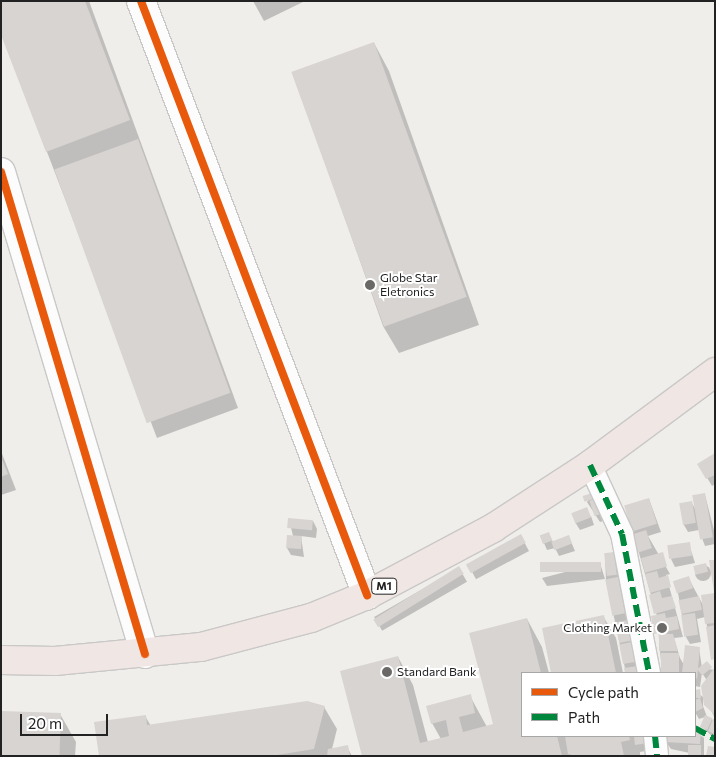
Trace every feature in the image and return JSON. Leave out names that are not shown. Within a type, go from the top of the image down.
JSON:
[{"type":"highway","name":"M1","points":[[1,660],[145,654],[254,635],[367,595],[492,528],[590,465],[715,372]]},
{"type":"street","points":[[141,1],[367,595]]},
{"type":"street","points":[[1,172],[145,654]]},
{"type":"street","points":[[590,465],[622,534],[649,672]]},
{"type":"street","points":[[655,737],[657,756]]},
{"type":"building","points":[[1,1],[85,1],[130,120],[46,152],[1,35]]},
{"type":"building","points":[[374,42],[467,297],[384,327],[291,72]]},
{"type":"building","points":[[138,139],[230,393],[147,423],[54,169]]},
{"type":"building","points":[[715,453],[715,475],[706,479],[697,464]]},
{"type":"building","points":[[1,457],[8,474],[1,477]]},
{"type":"building","points":[[595,492],[597,498],[584,502],[583,496]]},
{"type":"building","points":[[705,493],[713,537],[700,540],[692,495]]},
{"type":"building","points":[[598,498],[603,513],[594,516],[589,501]]},
{"type":"building","points":[[649,498],[657,524],[632,531],[624,506]]},
{"type":"building","points":[[692,501],[696,523],[683,525],[679,503]]},
{"type":"building","points":[[587,507],[591,517],[575,524],[571,513]]},
{"type":"building","points":[[288,518],[313,520],[312,530],[287,528]]},
{"type":"building","points":[[646,530],[652,548],[638,553],[632,535]]},
{"type":"building","points":[[549,532],[552,540],[543,544],[540,536]]},
{"type":"building","points":[[521,534],[526,543],[471,573],[466,565]]},
{"type":"building","points":[[287,535],[302,536],[301,549],[286,548]]},
{"type":"building","points":[[569,535],[572,543],[554,550],[551,542]]},
{"type":"building","points":[[690,542],[692,556],[669,559],[667,545]]},
{"type":"building","points":[[614,552],[617,575],[607,576],[604,553]]},
{"type":"building","points":[[663,552],[667,566],[645,573],[641,558]]},
{"type":"building","points":[[709,560],[715,560],[715,592],[714,592]]},
{"type":"building","points":[[540,562],[601,562],[601,572],[540,572]]},
{"type":"building","points":[[706,563],[708,572],[695,575],[693,566]]},
{"type":"building","points":[[459,566],[464,574],[378,627],[373,620]]},
{"type":"building","points":[[657,571],[659,578],[668,575],[671,587],[650,593],[645,574]]},
{"type":"building","points":[[689,576],[693,588],[677,594],[673,581]]},
{"type":"building","points":[[618,577],[625,613],[612,616],[605,579]]},
{"type":"building","points":[[660,591],[662,598],[672,596],[676,608],[654,614],[649,595]]},
{"type":"building","points":[[715,593],[715,623],[705,624],[701,595]]},
{"type":"building","points":[[699,596],[702,610],[681,614],[678,600]]},
{"type":"building","points":[[665,613],[666,618],[677,616],[679,629],[654,634],[651,616]]},
{"type":"building","points":[[695,613],[698,635],[684,637],[681,615]]},
{"type":"building","points":[[604,615],[616,672],[551,672],[542,628]]},
{"type":"building","points":[[527,618],[541,672],[521,672],[521,737],[557,737],[562,756],[362,756],[340,671],[398,656],[420,743],[449,736],[446,720],[431,724],[426,706],[471,694],[475,713],[459,717],[463,732],[493,724],[469,633]]},
{"type":"building","points":[[628,620],[632,641],[619,643],[615,622]]},
{"type":"building","points":[[715,625],[715,659],[711,660],[706,627]]},
{"type":"building","points":[[659,634],[673,634],[678,651],[659,651]]},
{"type":"building","points":[[632,642],[636,662],[623,664],[619,644]]},
{"type":"building","points":[[685,645],[700,647],[697,680],[696,672],[682,672]]},
{"type":"building","points":[[661,653],[679,653],[679,672],[661,672]]},
{"type":"building","points":[[707,661],[712,667],[702,675],[697,669]]},
{"type":"building","points":[[638,666],[639,672],[625,672],[624,668]]},
{"type":"building","points":[[715,667],[715,715],[704,705],[701,686]]},
{"type":"building","points":[[700,689],[701,698],[696,698],[696,690]]},
{"type":"building","points":[[700,698],[703,708],[696,712],[696,700]]},
{"type":"building","points":[[307,701],[325,706],[314,749],[271,756],[99,756],[94,722],[146,715],[147,725]]},
{"type":"building","points":[[1,711],[61,713],[59,756],[1,756]]},
{"type":"building","points":[[705,715],[712,718],[707,730],[700,727]]},
{"type":"building","points":[[713,719],[715,719],[715,734],[708,731]]},
{"type":"building","points":[[696,729],[701,730],[700,744],[665,742],[665,737],[696,737]]},
{"type":"building","points":[[565,737],[629,737],[630,740],[621,742],[624,756],[575,756],[568,754]]},
{"type":"building","points":[[634,737],[647,737],[648,743],[635,745]]},
{"type":"building","points":[[348,745],[350,756],[327,756],[328,749]]},
{"type":"building","points":[[688,745],[701,745],[701,756],[688,756]]},
{"type":"building","points":[[708,746],[715,747],[715,756],[706,756]]},
{"type":"marked path","points":[[590,465],[622,534],[649,672]]},
{"type":"marked path","points":[[696,729],[715,739]]},
{"type":"marked path","points":[[655,737],[657,756]]},
{"type":"cycle path","points":[[141,1],[367,595]]},
{"type":"cycle path","points":[[1,172],[145,654]]},
{"type":"place","name":"Globe Star Eletronics","points":[[370,285]]},
{"type":"place","name":"Clothing Market","points":[[662,628]]},
{"type":"place","name":"Standard Bank","points":[[387,672]]}]
